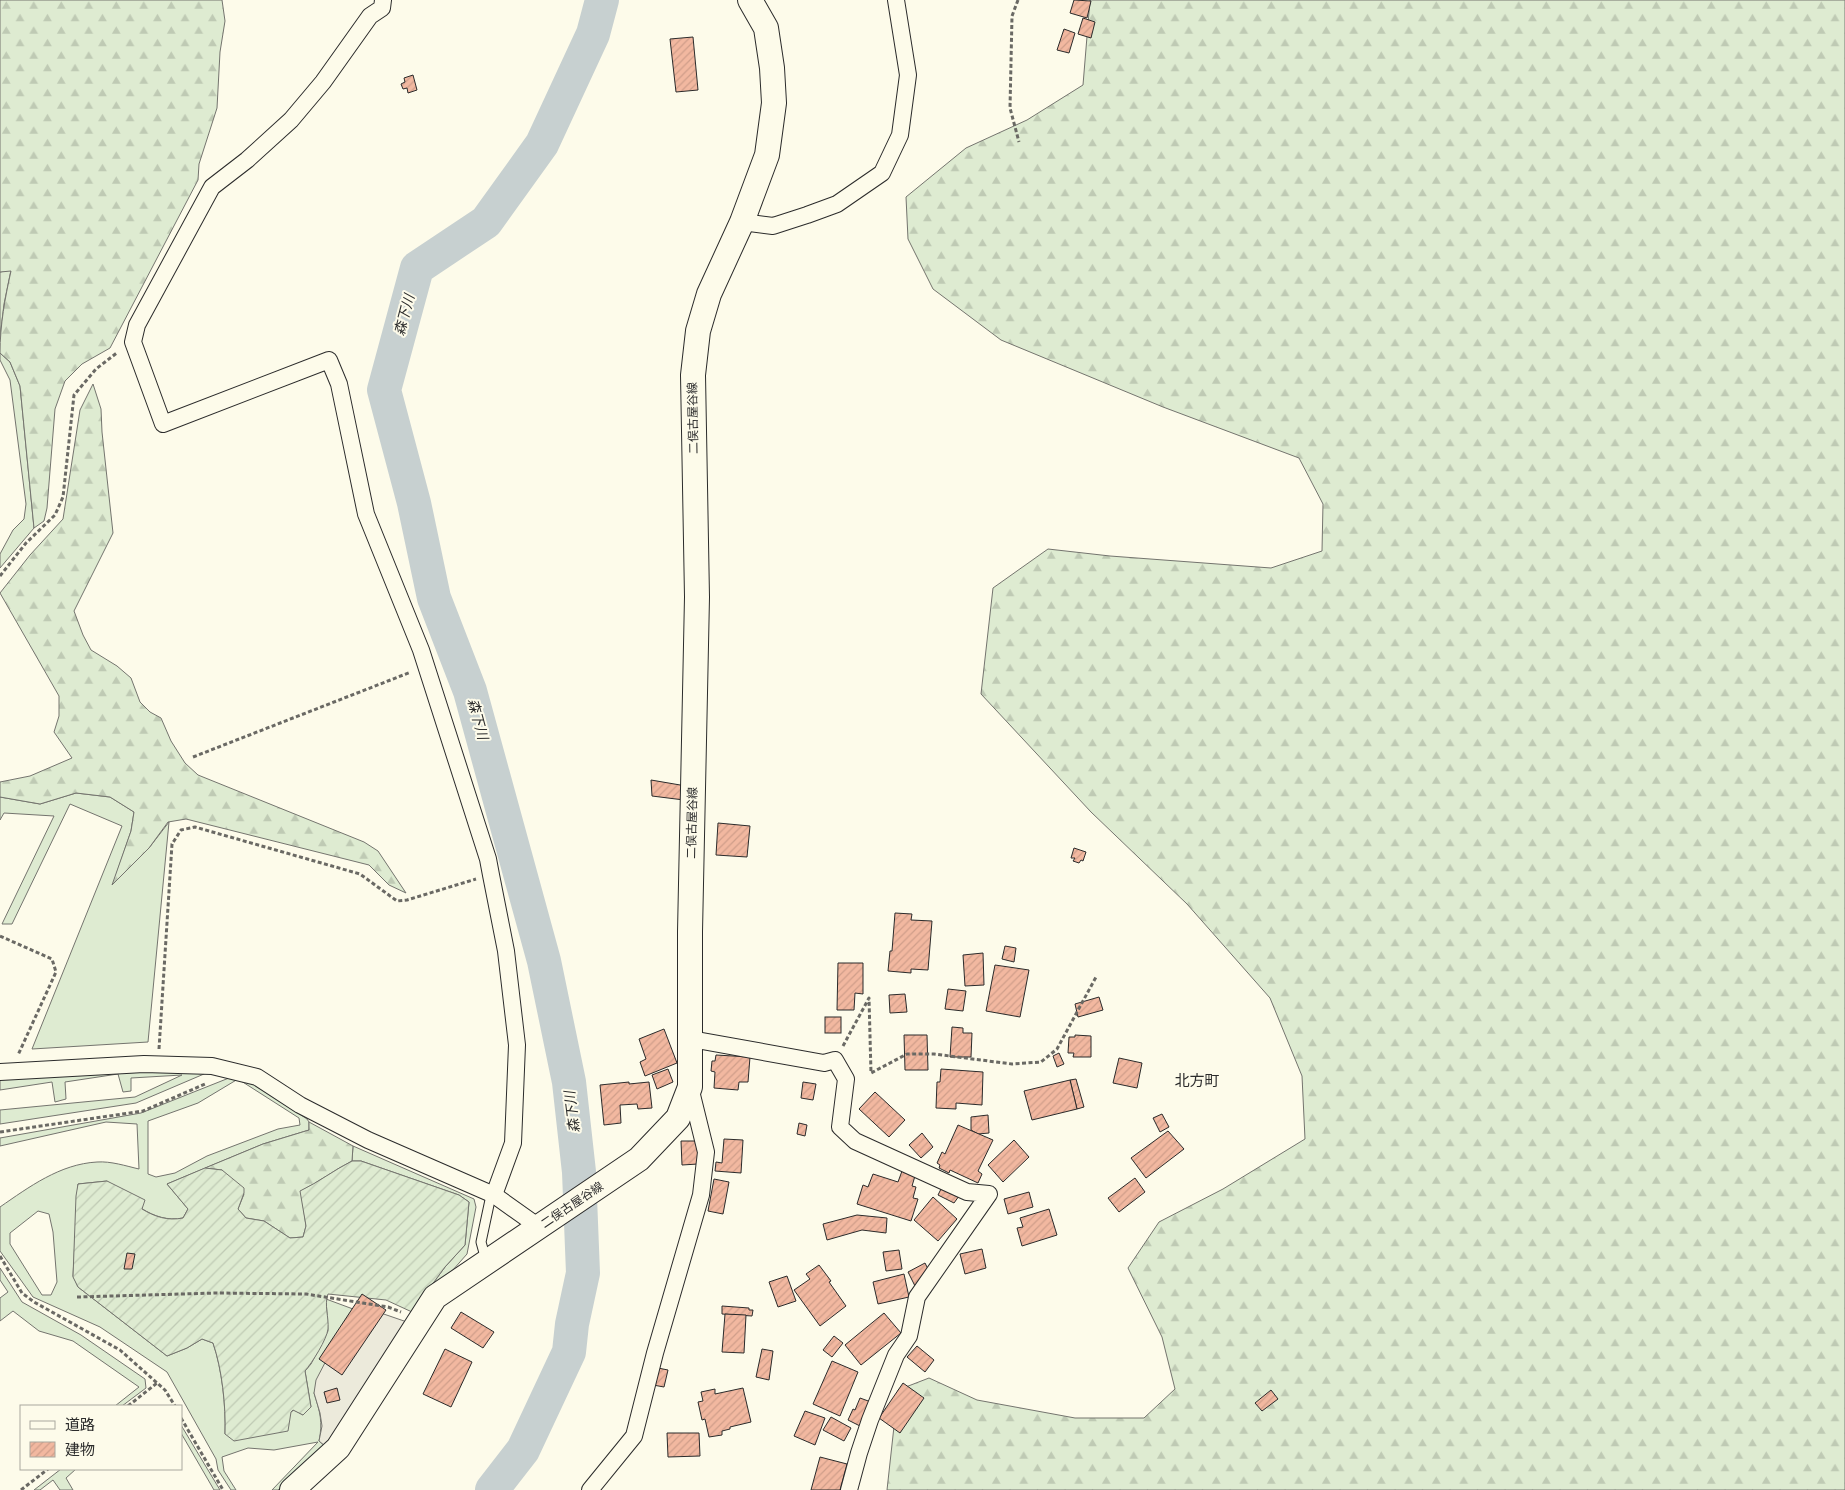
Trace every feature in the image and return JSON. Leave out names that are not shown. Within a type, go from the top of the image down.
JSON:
[{"type":"main road","name":"二俣古屋谷線","points":[[292,1490],[338,1448],[435,1297],[540,1228],[639,1159],[678,1118],[690,1087],[690,932],[697,607],[693,375],[698,331],[709,294],[742,222],[767,155],[774,104],[772,68],[766,28],[750,0]]},
{"type":"street","points":[[384,0],[382,8],[370,16],[355,39],[291,120],[247,160],[212,187],[137,325],[133,342],[163,424],[329,360],[339,384],[366,514],[426,667],[488,859],[506,951],[517,1046],[513,1143],[494,1195]]},
{"type":"street","points":[[742,222],[772,226],[807,215],[837,204],[882,173],[900,135],[908,75],[896,0]]},
{"type":"street","points":[[691,1039],[824,1063],[835,1060],[846,1079],[840,1127],[855,1141],[967,1192],[989,1194],[917,1297],[908,1336],[896,1355],[870,1420],[849,1490]]},
{"type":"street","points":[[6,1072],[158,1064],[212,1066],[257,1077],[300,1105],[368,1140],[494,1195],[540,1228]]},
{"type":"street","points":[[590,1490],[634,1436],[655,1354],[701,1195],[706,1152],[690,1087]]},
{"type":"lane","points":[[486,1263],[481,1242],[490,1200],[494,1195]]},
{"type":"path","points":[[1018,0],[1012,16],[1010,108],[1019,142]]},
{"type":"path","points":[[0,576],[26,544],[55,515],[63,497],[74,395],[96,369],[133,342]]},
{"type":"path","points":[[193,757],[426,667]]},
{"type":"path","points":[[158,1064],[172,844],[181,830],[195,826],[360,874],[397,901],[407,900],[491,875]]},
{"type":"path","points":[[0,936],[52,959],[56,972],[6,1072]]},
{"type":"path","points":[[835,1060],[870,998],[872,1072],[907,1054],[934,1054],[1012,1064],[1042,1062],[1057,1049],[1096,977]]},
{"type":"path","points":[[0,1132],[143,1111],[217,1079],[227,1069]]},
{"type":"path","points":[[0,1256],[22,1293],[34,1302],[120,1350],[165,1390],[174,1405]]},
{"type":"path","points":[[77,1296],[216,1293],[306,1294],[388,1307],[419,1322]]},
{"type":"path","points":[[129,1405],[157,1383]]},
{"type":"path","points":[[182,1420],[223,1490]]},
{"type":"path","points":[[21,1490],[47,1470]]},
{"type":"green space","points":[[0,0],[222,0],[225,21],[220,52],[217,108],[199,164],[198,180],[110,348],[82,364],[65,381],[55,409],[47,508],[44,521],[34,528],[20,386],[10,362],[0,353],[3,312],[11,271],[0,272]]},
{"type":"green space","points":[[1090,0],[1845,0],[1845,1490],[887,1490],[898,1390],[929,1378],[977,1400],[1075,1418],[1144,1418],[1175,1389],[1162,1337],[1128,1268],[1159,1222],[1223,1189],[1305,1139],[1302,1076],[1270,998],[1187,904],[1091,812],[981,694],[993,588],[1048,549],[1110,556],[1271,568],[1322,551],[1323,504],[1299,458],[1163,407],[1001,340],[933,289],[908,239],[906,197],[966,148],[1027,120],[1083,85]]},
{"type":"green space","points":[[11,270],[4,304],[0,337],[0,272]]},
{"type":"green space","points":[[0,353],[10,362],[20,386],[34,528],[0,568],[0,554],[13,530],[24,519],[26,504],[10,380],[0,360]]},
{"type":"green space","points":[[93,384],[101,409],[113,533],[74,611],[91,650],[117,666],[131,678],[140,702],[150,712],[161,718],[171,741],[185,763],[198,775],[364,842],[378,851],[406,893],[389,885],[369,865],[186,819],[168,822],[149,848],[112,885],[131,831],[134,812],[110,797],[76,793],[40,804],[0,797],[0,782],[30,776],[72,758],[54,732],[59,716],[59,696],[0,593],[30,555],[63,519],[80,410]]},
{"type":"green space","points":[[76,793],[110,797],[134,812],[131,831],[113,884],[149,848],[169,822],[148,1042],[32,1049],[122,826],[70,804],[12,924],[2,924],[54,816],[4,813],[0,820],[0,797],[40,804]]},
{"type":"green space","points":[[102,1070],[211,1071],[136,1103],[0,1124],[0,1110],[135,1097],[182,1075],[131,1078],[131,1091],[123,1092],[118,1074],[65,1082],[66,1099],[55,1102],[52,1082],[0,1090],[0,1077]]},
{"type":"green space","points":[[239,1074],[309,1122],[309,1130],[263,1144],[167,1184],[188,1209],[183,1218],[172,1219],[151,1214],[107,1181],[78,1184],[73,1276],[78,1287],[167,1356],[187,1348],[202,1339],[213,1343],[223,1388],[225,1434],[294,1410],[303,1415],[311,1407],[305,1371],[311,1364],[328,1331],[326,1299],[353,1309],[314,1393],[320,1417],[319,1441],[325,1446],[278,1490],[272,1490],[318,1442],[274,1450],[248,1448],[222,1457],[224,1471],[236,1490],[231,1490],[218,1470],[216,1459],[167,1372],[100,1327],[33,1297],[0,1251],[0,1207],[34,1184],[70,1167],[97,1162],[108,1162],[139,1169],[137,1124],[106,1122],[0,1146],[0,1138],[141,1113]],"holes":[[[238,1079],[299,1118],[300,1125],[278,1129],[207,1156],[175,1173],[156,1177],[148,1174],[148,1121],[198,1103]],[[38,1211],[49,1214],[53,1232],[57,1282],[51,1295],[42,1295],[10,1244],[10,1233]]]},
{"type":"green space","points":[[309,1122],[353,1146],[352,1161],[301,1191],[306,1226],[303,1237],[290,1238],[264,1221],[246,1218],[238,1209],[244,1194],[222,1170],[205,1168],[263,1144],[309,1130]]},
{"type":"green space","points":[[353,1146],[474,1199],[476,1207],[467,1254],[414,1314],[412,1312],[445,1267],[465,1245],[469,1202],[459,1195],[361,1161],[352,1161]]},
{"type":"green space","points":[[352,1161],[361,1161],[459,1195],[469,1202],[465,1245],[445,1267],[412,1312],[386,1300],[328,1294],[326,1302],[327,1333],[319,1351],[305,1371],[311,1407],[303,1415],[293,1410],[291,1412],[288,1431],[234,1441],[225,1434],[223,1388],[213,1343],[202,1339],[187,1348],[167,1356],[78,1287],[73,1277],[78,1184],[107,1181],[145,1200],[142,1209],[147,1212],[162,1218],[177,1219],[183,1218],[188,1209],[167,1184],[205,1168],[222,1170],[244,1188],[238,1209],[246,1218],[264,1221],[290,1238],[303,1237],[306,1226],[300,1191]]},
{"type":"green space","points":[[0,1268],[22,1302],[81,1335],[145,1379],[146,1388],[123,1405],[116,1405],[139,1387],[73,1341],[39,1331],[13,1311],[0,1321],[0,1298],[8,1292],[0,1280]]},
{"type":"green space","points":[[182,1427],[220,1490],[214,1490],[182,1435]]},
{"type":"green space","points":[[60,1470],[75,1470],[66,1478],[73,1490],[60,1490],[53,1480],[40,1490],[34,1490]]},
{"type":"shaded area","points":[[353,1309],[372,1310],[407,1322],[325,1446],[319,1441],[322,1426],[314,1393],[316,1380]]},
{"type":"building","points":[[1074,0],[1091,1],[1087,18],[1070,13]]},
{"type":"building","points":[[1083,18],[1095,22],[1091,38],[1078,34]]},
{"type":"building","points":[[1064,29],[1075,33],[1069,53],[1057,50]]},
{"type":"building","points":[[693,37],[698,90],[676,92],[670,39]]},
{"type":"building","points":[[413,75],[417,90],[408,93],[407,88],[403,89],[401,84],[405,82],[404,78]]},
{"type":"building","points":[[651,780],[686,786],[684,800],[652,796]]},
{"type":"building","points":[[718,823],[750,826],[747,857],[716,855]]},
{"type":"building","points":[[1074,848],[1086,852],[1083,861],[1081,860],[1079,863],[1073,861],[1075,858],[1071,858]]},
{"type":"building","points":[[895,913],[912,914],[911,920],[932,921],[928,970],[911,969],[911,973],[888,971],[890,951],[892,951]]},
{"type":"building","points":[[1005,946],[1016,948],[1014,962],[1002,959]]},
{"type":"building","points":[[983,953],[984,985],[965,986],[963,955]]},
{"type":"building","points":[[838,963],[863,963],[863,994],[855,993],[854,1010],[837,1010]]},
{"type":"building","points":[[995,965],[1029,970],[1020,1017],[986,1011]]},
{"type":"building","points":[[948,989],[966,991],[963,1011],[945,1009]]},
{"type":"building","points":[[905,994],[907,1012],[890,1013],[889,995]]},
{"type":"building","points":[[1099,997],[1103,1010],[1078,1017],[1075,1004]]},
{"type":"building","points":[[825,1017],[841,1017],[841,1033],[825,1033]]},
{"type":"building","points":[[952,1027],[963,1028],[963,1033],[972,1033],[971,1057],[950,1057]]},
{"type":"building","points":[[664,1029],[677,1063],[645,1076],[640,1062],[646,1059],[639,1039]]},
{"type":"building","points":[[904,1035],[927,1035],[928,1070],[905,1070]]},
{"type":"building","points":[[1075,1035],[1091,1036],[1091,1057],[1073,1057],[1074,1053],[1068,1053],[1069,1037],[1075,1037]]},
{"type":"building","points":[[1059,1053],[1064,1064],[1057,1067],[1053,1056]]},
{"type":"building","points":[[716,1055],[750,1057],[748,1082],[739,1082],[738,1090],[714,1088],[715,1072],[711,1071],[712,1061],[715,1061]]},
{"type":"building","points":[[1119,1058],[1142,1063],[1137,1088],[1113,1083]]},
{"type":"building","points":[[668,1069],[673,1082],[657,1089],[652,1075]]},
{"type":"building","points":[[941,1069],[983,1072],[982,1105],[956,1103],[956,1109],[936,1108],[937,1082],[940,1082]]},
{"type":"building","points":[[1076,1079],[1084,1107],[1077,1109],[1070,1080]]},
{"type":"building","points":[[1070,1080],[1077,1109],[1032,1120],[1024,1091]]},
{"type":"building","points":[[629,1082],[629,1084],[649,1082],[652,1108],[638,1109],[637,1104],[620,1105],[621,1123],[604,1125],[600,1085]]},
{"type":"building","points":[[803,1082],[816,1084],[813,1100],[801,1098]]},
{"type":"building","points":[[875,1092],[905,1120],[889,1137],[859,1109]]},
{"type":"building","points":[[1162,1114],[1169,1127],[1160,1132],[1153,1118]]},
{"type":"building","points":[[988,1115],[989,1133],[978,1134],[971,1130],[971,1117]]},
{"type":"building","points":[[799,1123],[807,1125],[805,1136],[797,1134]]},
{"type":"building","points":[[958,1125],[993,1140],[978,1171],[982,1174],[978,1183],[950,1170],[949,1173],[939,1168],[940,1165],[937,1163],[942,1152],[945,1154]]},
{"type":"building","points":[[1168,1131],[1184,1149],[1146,1178],[1131,1158]]},
{"type":"building","points":[[922,1133],[933,1147],[921,1158],[909,1145]]},
{"type":"building","points":[[724,1139],[743,1140],[741,1173],[715,1171],[716,1162],[722,1163]]},
{"type":"building","points":[[1014,1140],[1029,1157],[1003,1182],[988,1165]]},
{"type":"building","points":[[681,1141],[697,1141],[698,1164],[682,1165]]},
{"type":"building","points":[[902,1171],[915,1176],[912,1186],[916,1187],[913,1198],[918,1199],[911,1221],[857,1204],[863,1185],[868,1187],[873,1174],[898,1182]]},
{"type":"building","points":[[1135,1178],[1145,1192],[1119,1212],[1108,1198]]},
{"type":"building","points":[[714,1179],[729,1182],[723,1214],[708,1211]]},
{"type":"building","points":[[942,1187],[959,1196],[954,1203],[938,1195]]},
{"type":"building","points":[[1029,1192],[1033,1207],[1008,1214],[1004,1199]]},
{"type":"building","points":[[933,1197],[957,1219],[938,1241],[914,1220]]},
{"type":"building","points":[[1049,1209],[1057,1235],[1022,1246],[1017,1228],[1023,1227],[1020,1218]]},
{"type":"building","points":[[857,1215],[887,1218],[886,1233],[862,1230],[827,1240],[823,1224]]},
{"type":"building","points":[[982,1249],[986,1268],[965,1274],[960,1254]]},
{"type":"building","points":[[899,1250],[902,1269],[886,1271],[883,1252]]},
{"type":"building","points":[[127,1253],[135,1254],[132,1269],[124,1269]]},
{"type":"building","points":[[925,1263],[929,1271],[915,1286],[908,1272]]},
{"type":"building","points":[[819,1265],[846,1306],[820,1326],[794,1290],[810,1279],[806,1274]]},
{"type":"building","points":[[904,1274],[909,1297],[878,1304],[873,1282]]},
{"type":"building","points":[[787,1276],[796,1301],[778,1307],[769,1282]]},
{"type":"building","points":[[362,1294],[386,1310],[342,1375],[319,1359]]},
{"type":"building","points":[[722,1306],[749,1308],[749,1310],[753,1310],[752,1316],[722,1314]]},
{"type":"building","points":[[461,1312],[494,1332],[483,1348],[451,1328]]},
{"type":"building","points":[[884,1313],[901,1333],[861,1365],[845,1345]]},
{"type":"building","points":[[725,1314],[746,1315],[744,1353],[722,1352]]},
{"type":"building","points":[[834,1336],[843,1343],[832,1357],[823,1350]]},
{"type":"building","points":[[917,1346],[934,1360],[925,1372],[907,1357]]},
{"type":"building","points":[[445,1349],[472,1362],[451,1407],[423,1394]]},
{"type":"building","points":[[762,1349],[773,1351],[769,1380],[756,1377]]},
{"type":"building","points":[[832,1361],[858,1372],[840,1416],[813,1404]]},
{"type":"building","points":[[658,1368],[668,1370],[664,1387],[653,1385]]},
{"type":"building","points":[[903,1383],[924,1398],[900,1433],[879,1418]]},
{"type":"building","points":[[337,1388],[340,1400],[327,1403],[324,1392]]},
{"type":"building","points":[[743,1388],[751,1422],[730,1427],[730,1429],[722,1431],[722,1435],[709,1437],[705,1419],[702,1420],[698,1402],[703,1401],[701,1392],[715,1389],[715,1394]]},
{"type":"building","points":[[1271,1390],[1278,1399],[1262,1411],[1255,1403]]},
{"type":"building","points":[[860,1398],[871,1402],[860,1426],[848,1420]]},
{"type":"building","points":[[805,1411],[825,1418],[815,1445],[794,1436]]},
{"type":"building","points":[[831,1417],[851,1428],[844,1441],[823,1430]]},
{"type":"building","points":[[667,1433],[699,1433],[700,1456],[668,1457]]},
{"type":"building","points":[[820,1457],[847,1464],[840,1490],[811,1490]]},
{"type":"waterway","name":"森下川","points":[[492,1490],[523,1450],[569,1352],[572,1324],[583,1273],[579,1172],[569,1082],[544,961],[470,691],[434,598],[414,503],[384,390],[417,268],[486,222],[542,144],[593,34],[602,0]]},
{"type":"district","name":"北方町","points":[[1197,1081]]}]
